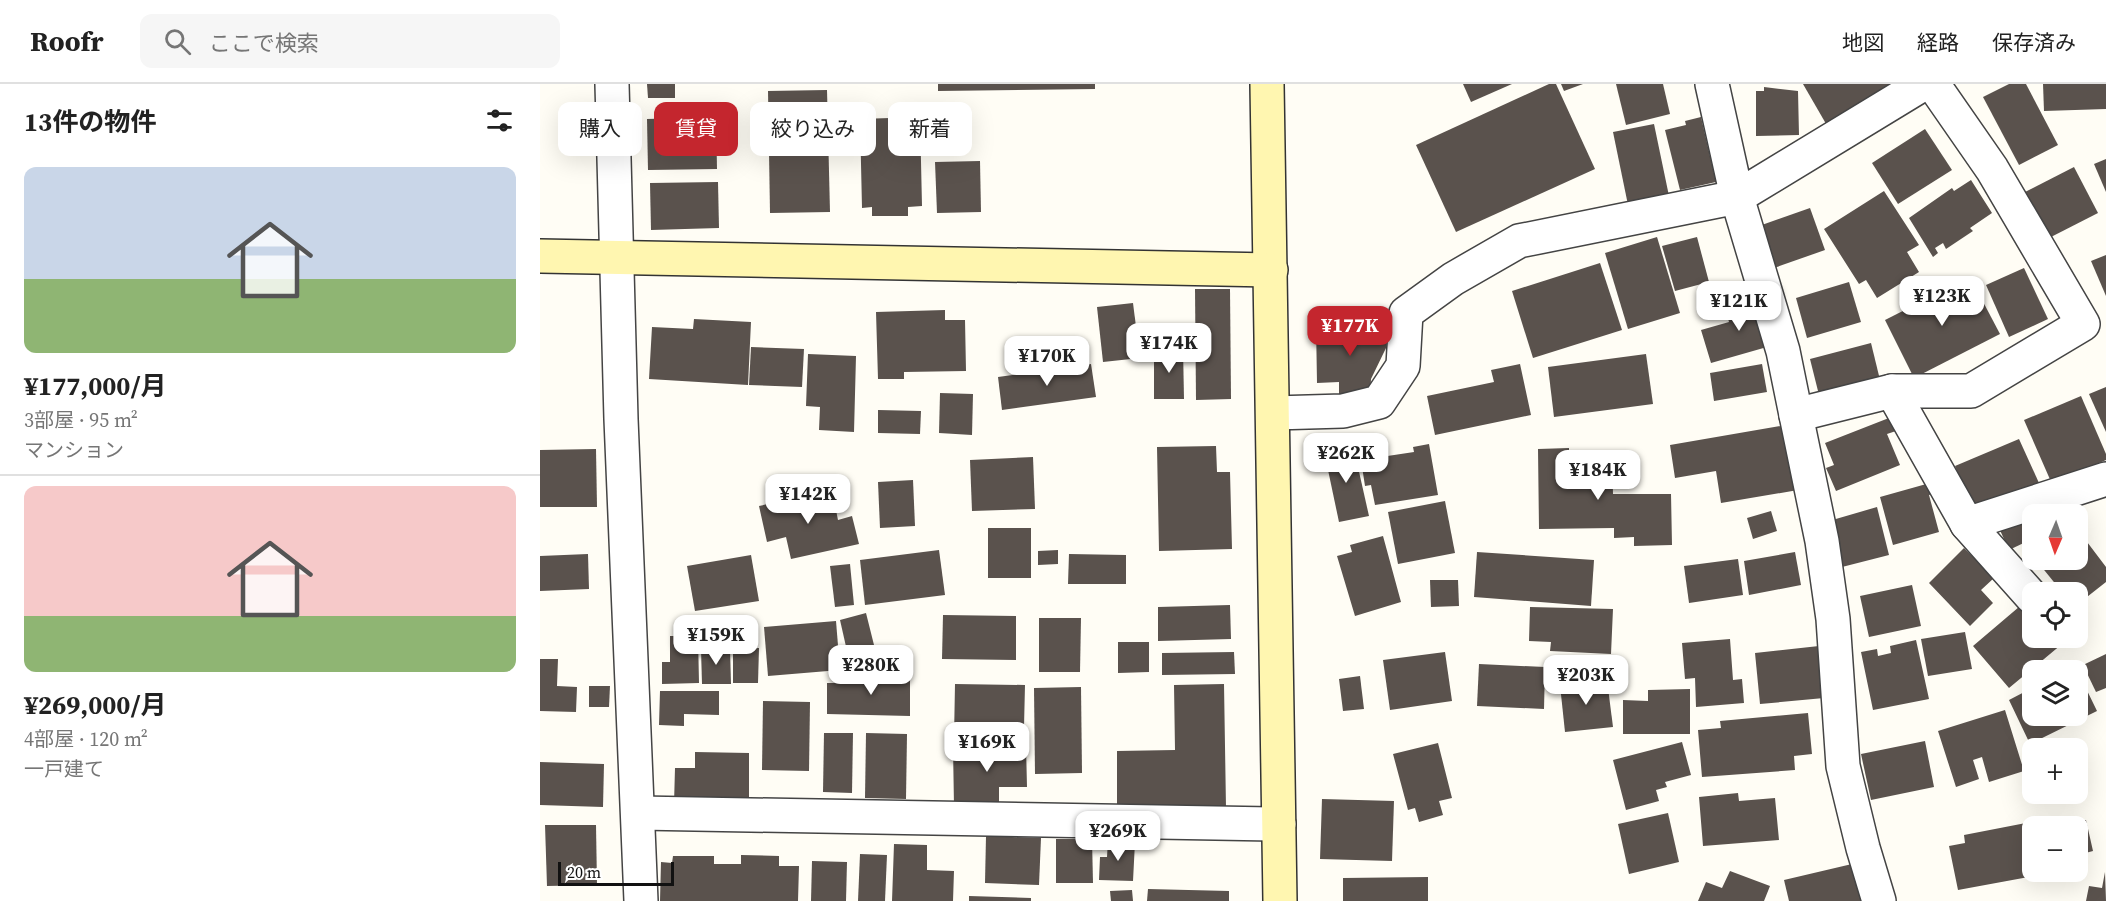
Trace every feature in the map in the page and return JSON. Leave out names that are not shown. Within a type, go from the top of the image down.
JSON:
[{"type":"street","points":[[612,84],[641,901]]},
{"type":"street","points":[[1267,84],[1280,901]]},
{"type":"street","points":[[1712,84],[1737,197],[1783,351],[1822,541],[1833,619],[1843,766],[1879,901]]},
{"type":"street","points":[[1274,413],[1342,411],[1379,402],[1403,366],[1406,313],[1453,279],[1519,241],[1737,197],[1923,84]]},
{"type":"street","points":[[1796,415],[1893,391],[1971,391],[2083,324],[1992,169],[1933,84]]},
{"type":"street","points":[[540,256],[1271,270]]},
{"type":"street","points":[[1893,391],[1967,524],[2022,586]]},
{"type":"street","points":[[1967,524],[2106,479]]},
{"type":"street","points":[[639,813],[1279,824]]},
{"type":"building","points":[[647,84],[675,84],[675,98],[648,98]]},
{"type":"building","points":[[938,84],[1095,84],[1095,89],[938,91]]},
{"type":"building","points":[[1463,84],[1512,84],[1471,102]]},
{"type":"building","points":[[1549,84],[1556,84],[1595,169],[1456,232],[1416,145]]},
{"type":"building","points":[[1561,84],[1583,84],[1564,91]]},
{"type":"building","points":[[1616,84],[1663,84],[1670,114],[1626,125]]},
{"type":"building","points":[[1803,84],[1889,84],[1894,93],[1829,129]]},
{"type":"building","points":[[2009,84],[2026,84],[2058,145],[2019,165],[1983,97]]},
{"type":"building","points":[[2043,84],[2106,84],[2106,109],[2044,111]]},
{"type":"building","points":[[1764,87],[1798,91],[1799,135],[1756,136],[1756,91],[1764,91]]},
{"type":"building","points":[[827,90],[827,102],[768,102],[768,91]]},
{"type":"building","points":[[1701,117],[1716,182],[1680,190],[1665,130],[1686,125],[1685,121]]},
{"type":"building","points":[[876,118],[888,118],[888,156],[921,156],[922,206],[908,207],[908,216],[872,216],[872,207],[862,208],[861,156],[876,156]]},
{"type":"building","points":[[647,119],[654,119],[654,156],[717,156],[717,169],[648,170]]},
{"type":"building","points":[[1654,124],[1669,196],[1628,205],[1613,132]]},
{"type":"building","points":[[1925,129],[1952,170],[1898,204],[1872,163]]},
{"type":"building","points":[[769,156],[829,156],[830,212],[770,213]]},
{"type":"building","points":[[2106,159],[2106,192],[2094,164]]},
{"type":"building","points":[[980,161],[981,212],[937,213],[935,162]]},
{"type":"building","points":[[2074,167],[2098,213],[2049,238],[2025,192]]},
{"type":"building","points":[[1971,180],[1992,213],[1970,228],[1973,231],[1946,249],[1943,243],[1935,248],[1938,253],[1933,257],[1909,218],[1952,188],[1954,191]]},
{"type":"building","points":[[718,182],[719,228],[651,230],[650,183]]},
{"type":"building","points":[[1884,191],[1919,245],[1907,252],[1919,272],[1877,298],[1866,280],[1859,284],[1824,229]]},
{"type":"building","points":[[1810,208],[1825,250],[1774,268],[1759,226]]},
{"type":"building","points":[[1657,237],[1680,313],[1628,329],[1605,253]]},
{"type":"building","points":[[1697,237],[1709,282],[1675,291],[1662,246]]},
{"type":"building","points":[[2106,255],[2106,296],[2091,261]]},
{"type":"building","points":[[1600,263],[1622,330],[1533,358],[1512,291]]},
{"type":"building","points":[[2024,268],[2048,319],[2009,337],[1986,285]]},
{"type":"building","points":[[1970,277],[2000,334],[1914,378],[1885,320]]},
{"type":"building","points":[[1849,282],[1861,322],[1807,338],[1796,298]]},
{"type":"building","points":[[1195,289],[1230,289],[1231,399],[1196,400]]},
{"type":"building","points":[[1761,298],[1774,345],[1711,363],[1701,330],[1729,322],[1725,308]]},
{"type":"building","points":[[1133,303],[1140,358],[1103,362],[1097,307]]},
{"type":"building","points":[[945,310],[945,320],[965,320],[966,371],[904,372],[904,379],[878,379],[876,312]]},
{"type":"building","points":[[694,319],[751,322],[748,385],[649,379],[652,327],[693,329]]},
{"type":"building","points":[[1316,324],[1381,325],[1387,332],[1386,348],[1371,379],[1370,399],[1339,400],[1339,382],[1317,383]]},
{"type":"building","points":[[1871,343],[1881,384],[1820,399],[1810,359]]},
{"type":"building","points":[[751,347],[804,349],[802,387],[749,385]]},
{"type":"building","points":[[1183,348],[1184,399],[1154,399],[1154,349]]},
{"type":"building","points":[[808,354],[856,356],[854,432],[819,430],[820,407],[806,406]]},
{"type":"building","points":[[1646,354],[1653,404],[1554,417],[1548,367]]},
{"type":"building","points":[[1091,364],[1096,397],[1002,410],[998,377]]},
{"type":"building","points":[[1520,364],[1531,415],[1435,435],[1427,396],[1494,382],[1491,370]]},
{"type":"building","points":[[1762,364],[1767,392],[1714,401],[1710,373]]},
{"type":"building","points":[[2106,387],[2106,432],[2089,394]]},
{"type":"building","points":[[940,393],[973,394],[972,435],[939,433]]},
{"type":"building","points":[[2081,396],[2106,454],[2106,460],[2052,484],[2024,420]]},
{"type":"building","points":[[878,410],[921,411],[920,434],[878,433]]},
{"type":"building","points":[[1894,416],[1899,430],[1887,434],[1900,465],[1836,491],[1826,468],[1834,465],[1825,443]]},
{"type":"building","points":[[1786,425],[1798,490],[1721,503],[1716,471],[1675,478],[1670,445]]},
{"type":"building","points":[[2019,439],[2039,483],[1974,511],[1955,466]]},
{"type":"building","points":[[1429,444],[1438,495],[1375,505],[1371,485],[1365,486],[1361,460],[1414,452],[1413,447]]},
{"type":"building","points":[[1353,445],[1369,516],[1339,522],[1324,451]]},
{"type":"building","points":[[1216,446],[1217,472],[1230,472],[1232,549],[1159,551],[1157,447]]},
{"type":"building","points":[[1569,448],[1569,461],[1612,459],[1613,494],[1671,494],[1672,545],[1634,546],[1634,537],[1614,538],[1614,528],[1539,529],[1538,449]]},
{"type":"building","points":[[596,449],[597,507],[540,507],[540,450]]},
{"type":"building","points":[[1033,457],[1035,509],[972,511],[970,460]]},
{"type":"building","points":[[913,480],[915,526],[880,528],[878,482]]},
{"type":"building","points":[[1937,481],[1940,492],[1929,495],[1939,532],[1893,545],[1880,497]]},
{"type":"building","points":[[832,490],[838,520],[852,516],[859,544],[791,559],[786,537],[767,542],[759,506]]},
{"type":"building","points":[[1445,501],[1455,553],[1398,564],[1388,512]]},
{"type":"building","points":[[1877,507],[1889,555],[1842,567],[1829,521]]},
{"type":"building","points":[[1771,511],[1777,531],[1753,539],[1747,518]]},
{"type":"building","points":[[2022,517],[2022,544],[2009,550],[1999,528]]},
{"type":"building","points":[[988,528],[1031,528],[1031,578],[988,578]]},
{"type":"building","points":[[1383,536],[1401,602],[1355,616],[1337,556],[1352,552],[1350,545]]},
{"type":"building","points":[[2088,543],[2106,567],[2106,582],[2088,596],[2088,582],[2054,582],[2044,570],[2088,570]]},
{"type":"building","points":[[1964,548],[1994,578],[1981,590],[1993,603],[1970,626],[1929,583]]},
{"type":"building","points":[[939,550],[945,595],[865,605],[860,560]]},
{"type":"building","points":[[1058,550],[1058,564],[1038,565],[1038,551]]},
{"type":"building","points":[[1477,552],[1594,560],[1591,606],[1474,597]]},
{"type":"building","points":[[1795,552],[1801,585],[1749,595],[1744,561]]},
{"type":"building","points":[[588,554],[589,589],[540,591],[540,556]]},
{"type":"building","points":[[1069,554],[1126,555],[1126,584],[1068,584]]},
{"type":"building","points":[[751,555],[759,601],[695,611],[687,566]]},
{"type":"building","points":[[1738,559],[1743,595],[1689,603],[1684,566]]},
{"type":"building","points":[[850,564],[854,605],[835,607],[830,566]]},
{"type":"building","points":[[1430,580],[1458,580],[1459,606],[1431,607]]},
{"type":"building","points":[[1912,585],[1921,626],[1869,637],[1860,596]]},
{"type":"building","points":[[2022,604],[2022,648],[2057,648],[2043,660],[2022,660],[2022,677],[2009,688],[1973,646]]},
{"type":"building","points":[[1230,605],[1231,639],[1158,641],[1158,607]]},
{"type":"building","points":[[1530,607],[1613,609],[1611,654],[1550,651],[1551,642],[1529,641]]},
{"type":"building","points":[[866,613],[874,645],[847,651],[840,620]]},
{"type":"building","points":[[943,615],[1016,616],[1016,660],[942,659]]},
{"type":"building","points":[[1039,618],[1081,618],[1080,672],[1039,672]]},
{"type":"building","points":[[836,621],[840,670],[768,676],[764,627]]},
{"type":"building","points":[[1965,632],[1972,669],[1928,676],[1921,639]]},
{"type":"building","points":[[670,636],[698,636],[699,683],[662,684],[662,662],[670,662]]},
{"type":"building","points":[[1730,639],[1733,680],[1742,679],[1744,703],[1696,707],[1695,678],[1685,679],[1682,643]]},
{"type":"building","points":[[1916,640],[1929,699],[1873,710],[1861,652],[1877,649],[1878,656],[1891,653],[1890,646]]},
{"type":"building","points":[[1118,642],[1149,642],[1149,672],[1118,673]]},
{"type":"building","points":[[1819,646],[1824,698],[1760,704],[1755,653]]},
{"type":"building","points":[[730,648],[731,684],[702,684],[701,649]]},
{"type":"building","points":[[759,648],[758,683],[733,683],[733,649]]},
{"type":"building","points":[[1234,652],[1235,674],[1162,675],[1162,653]]},
{"type":"building","points":[[1445,652],[1452,701],[1390,710],[1383,660]]},
{"type":"building","points":[[2106,654],[2106,688],[2096,692],[2088,675],[2088,663]]},
{"type":"building","points":[[540,659],[558,659],[557,686],[577,687],[576,712],[540,711]]},
{"type":"building","points":[[1479,664],[1545,667],[1544,709],[1477,706]]},
{"type":"building","points":[[852,675],[910,676],[910,716],[827,714],[827,683],[852,683]]},
{"type":"building","points":[[1360,676],[1364,709],[1343,711],[1339,679]]},
{"type":"building","points":[[1607,680],[1613,727],[1565,732],[1560,685]]},
{"type":"building","points":[[955,684],[1025,685],[1024,727],[985,727],[985,738],[954,738]]},
{"type":"building","points":[[1224,684],[1226,808],[1117,810],[1117,751],[1175,750],[1174,685]]},
{"type":"building","points":[[589,686],[610,686],[609,707],[589,707]]},
{"type":"building","points":[[1081,687],[1082,773],[1035,774],[1034,688]]},
{"type":"building","points":[[1690,689],[1690,734],[1623,734],[1623,700],[1648,701],[1648,690]]},
{"type":"building","points":[[660,691],[719,691],[719,715],[684,714],[684,726],[659,725]]},
{"type":"building","points":[[2022,693],[2022,726],[2067,726],[2042,738],[2027,738],[2009,700]]},
{"type":"building","points":[[2088,693],[2097,711],[2088,715]]},
{"type":"building","points":[[763,701],[810,702],[809,771],[762,770]]},
{"type":"building","points":[[2005,710],[2022,765],[2022,772],[1989,782],[1982,757],[1973,760],[1979,779],[1956,787],[1938,731]]},
{"type":"building","points":[[1808,713],[1812,754],[1794,756],[1795,770],[1702,777],[1698,730],[1721,728],[1720,721]]},
{"type":"building","points":[[824,733],[853,733],[852,793],[823,792]]},
{"type":"building","points":[[866,733],[907,734],[906,799],[865,798]]},
{"type":"building","points":[[1925,741],[1934,787],[1871,800],[1861,754]]},
{"type":"building","points":[[1682,742],[1691,775],[1665,782],[1667,787],[1656,790],[1659,801],[1626,810],[1613,760]]},
{"type":"building","points":[[1438,743],[1452,798],[1439,801],[1443,815],[1419,822],[1415,808],[1408,810],[1393,754]]},
{"type":"building","points":[[1026,745],[1027,787],[999,787],[999,805],[954,806],[953,747]]},
{"type":"building","points":[[695,752],[749,753],[749,805],[674,804],[675,768],[695,768]]},
{"type":"building","points":[[540,762],[604,764],[603,807],[540,805]]},
{"type":"building","points":[[1738,793],[1739,801],[1775,798],[1779,840],[1703,846],[1699,797]]},
{"type":"building","points":[[1322,799],[1394,801],[1392,861],[1320,859]]},
{"type":"building","points":[[1668,813],[1679,862],[1629,874],[1618,824]]},
{"type":"building","points":[[2022,824],[2022,878],[1958,890],[1949,846],[1965,843],[1964,835]]},
{"type":"building","points":[[545,825],[596,825],[597,885],[547,886]]},
{"type":"building","points":[[2088,829],[2093,851],[2088,852]]},
{"type":"building","points":[[986,836],[1041,838],[1039,885],[985,883]]},
{"type":"building","points":[[1056,839],[1092,839],[1093,883],[1056,883]]},
{"type":"building","points":[[1108,840],[1135,842],[1133,881],[1099,880],[1100,857],[1107,857]]},
{"type":"building","points":[[894,844],[927,845],[927,870],[954,871],[953,901],[892,901]]},
{"type":"building","points":[[860,854],[887,855],[885,901],[858,901]]},
{"type":"building","points":[[741,855],[779,856],[779,866],[799,866],[798,901],[660,901],[661,862],[672,863],[673,856],[714,856],[714,864],[741,864]]},
{"type":"building","points":[[812,861],[847,862],[846,901],[811,901]]},
{"type":"building","points":[[1852,864],[1861,901],[1789,901],[1784,880]]},
{"type":"building","points":[[1730,871],[1770,886],[1764,901],[1698,901],[1706,882],[1722,888]]},
{"type":"building","points":[[2105,872],[2106,901],[2086,901],[2089,886],[2102,888]]},
{"type":"building","points":[[1428,877],[1428,901],[1343,901],[1343,878]]},
{"type":"building","points":[[1148,889],[1229,891],[1229,901],[1147,901]]},
{"type":"building","points":[[1132,890],[1133,901],[1111,901],[1110,891]]},
{"type":"building","points":[[969,896],[1031,898],[1031,901],[969,901]]}]
